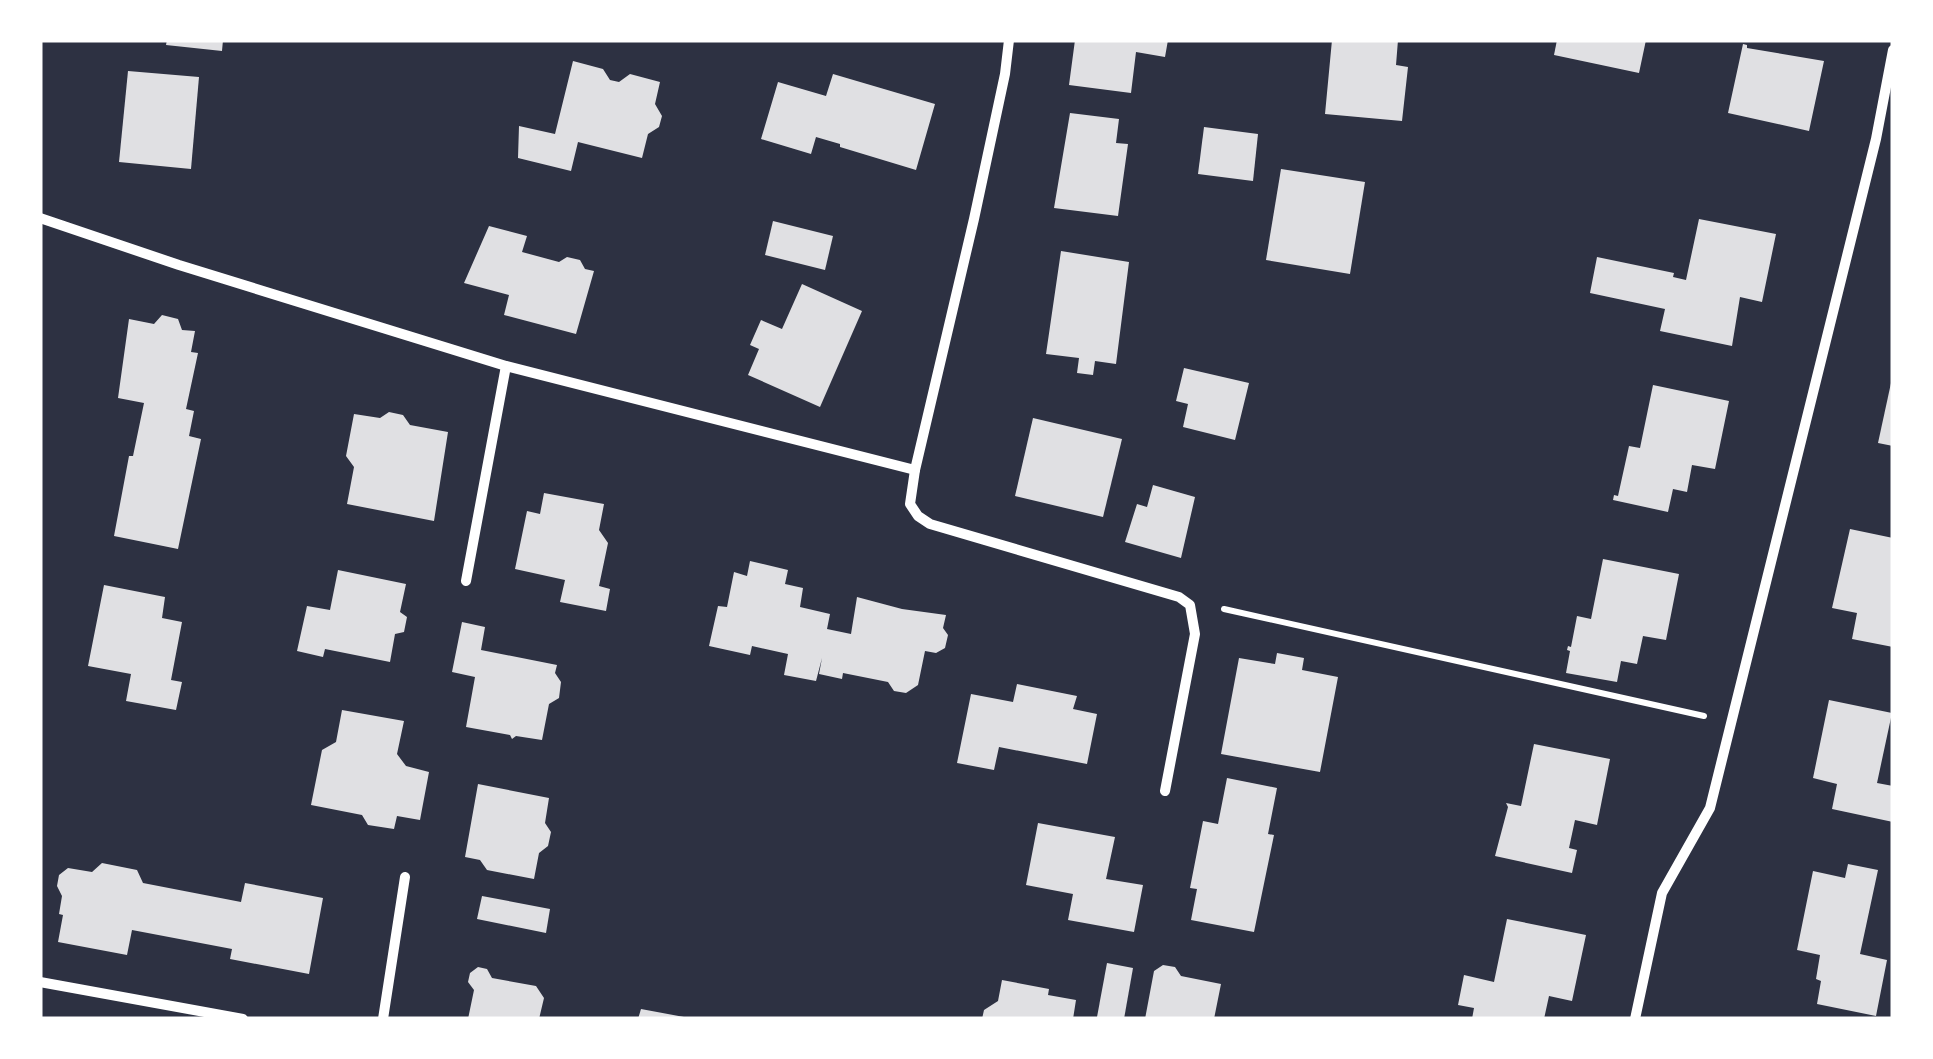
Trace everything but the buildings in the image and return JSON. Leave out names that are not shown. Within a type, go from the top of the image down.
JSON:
[{"type":"street","points":[[1009,40],[1006,74],[910,504],[930,524],[1178,597],[1190,604],[1195,634],[1165,791]]},
{"type":"street","points":[[1634,1019],[1662,892],[1710,808],[1876,138],[1893,50]]},
{"type":"street","points":[[40,218],[506,366],[915,470]]},
{"type":"street","points":[[466,581],[506,366]]},
{"type":"street","points":[[383,1019],[405,878]]},
{"type":"street","points":[[40,982],[243,1019]]},
{"type":"path","points":[[1190,604],[1248,612],[1459,664],[1730,722]]}]
